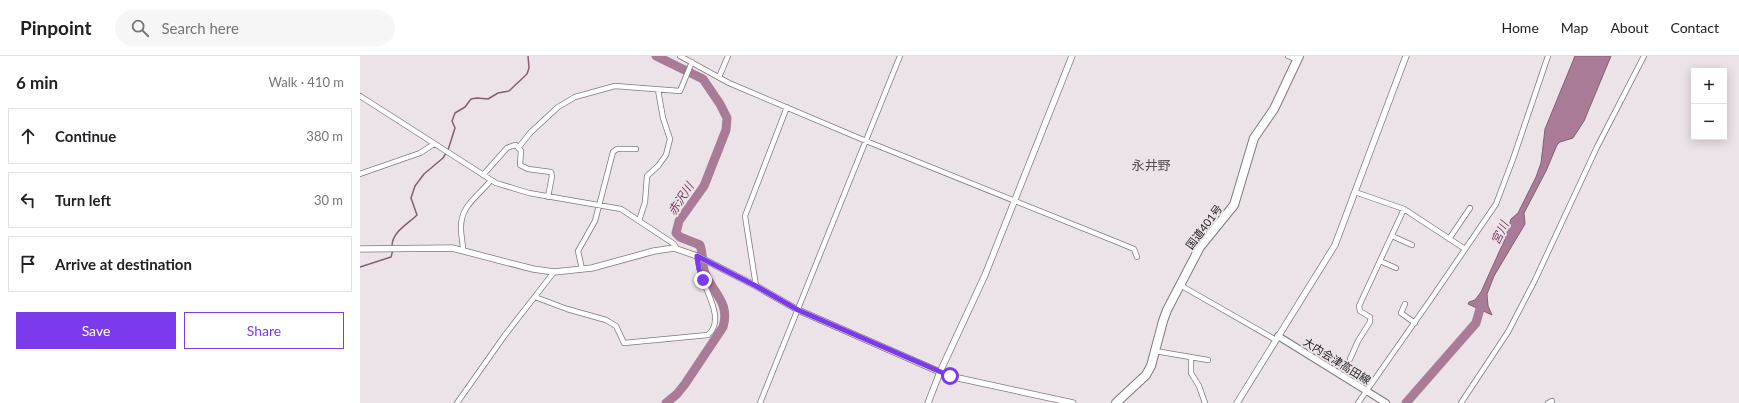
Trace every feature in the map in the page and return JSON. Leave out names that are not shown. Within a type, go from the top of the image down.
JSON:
[{"type":"highway","name":"国道401号","points":[[1116,403],[1146,375],[1151,366],[1163,321],[1200,247],[1234,205],[1254,138],[1274,109],[1299,58]]},
{"type":"main road","name":"大内会津高田線","points":[[1277,338],[1386,403]]},
{"type":"street","points":[[680,56],[729,83],[866,141],[1134,249],[1137,257]]},
{"type":"street","points":[[719,77],[728,56]]},
{"type":"street","points":[[760,403],[900,56]]},
{"type":"street","points":[[928,403],[940,372],[985,274],[1072,56]]},
{"type":"street","points":[[1288,56],[1299,58]]},
{"type":"street","points":[[1237,403],[1336,245],[1406,56]]},
{"type":"street","points":[[1358,403],[1368,392],[1496,204],[1548,56]]},
{"type":"street","points":[[1461,403],[1508,332],[1535,280],[1597,147],[1644,56]]},
{"type":"street","points":[[519,147],[530,133],[558,107],[575,97],[615,86],[680,91],[692,62]]},
{"type":"street","points":[[640,221],[645,202],[647,176],[658,166],[666,155],[670,139],[663,118],[658,90]]},
{"type":"street","points":[[360,96],[491,180],[529,193],[600,207],[621,209],[674,244],[677,249]]},
{"type":"street","points":[[756,286],[745,216],[787,107]]},
{"type":"street","points":[[360,174],[414,155],[434,144]]},
{"type":"street","points":[[483,175],[507,148],[512,146],[519,147]]},
{"type":"street","points":[[519,147],[521,151],[520,165],[528,169],[551,172],[552,176],[548,197]]},
{"type":"street","points":[[582,269],[578,251],[595,221],[600,207],[612,152],[617,149],[636,149]]},
{"type":"street","points":[[463,250],[461,230],[463,212],[475,196],[491,180]]},
{"type":"street","points":[[1355,192],[1404,209],[1465,249]]},
{"type":"street","points":[[1449,239],[1470,208]]},
{"type":"street","points":[[1350,359],[1358,341],[1370,322],[1370,316],[1360,311],[1359,307],[1404,209]]},
{"type":"street","points":[[1392,236],[1412,246]]},
{"type":"street","points":[[360,249],[440,247],[463,250],[533,269],[554,272],[582,269],[664,248],[677,249],[697,256],[756,286],[798,310],[940,372],[955,377],[1072,403]]},
{"type":"street","points":[[535,297],[567,309],[606,320],[616,326],[624,343],[708,335],[713,331],[715,320],[712,301],[699,269],[697,256]]},
{"type":"street","points":[[1380,261],[1396,268]]},
{"type":"street","points":[[457,403],[554,272]]},
{"type":"street","points":[[1180,286],[1277,338]]},
{"type":"street","points":[[1405,304],[1400,311],[1401,313],[1415,323]]},
{"type":"street","points":[[1155,351],[1208,360]]},
{"type":"street","points":[[1191,358],[1191,374],[1199,386],[1205,403]]},
{"type":"shaded area","points":[[1575,56],[1611,56],[1584,121],[1573,138],[1560,142],[1557,145],[1546,171],[1524,213],[1525,224],[1494,276],[1487,294],[1488,306],[1492,315],[1468,304],[1469,302],[1475,300],[1481,292],[1505,239],[1511,219],[1518,213],[1536,177],[1541,163],[1545,129]]},
{"type":"waterway","points":[[392,246],[398,232],[417,215],[411,198],[415,186],[424,174],[443,158],[448,150],[455,128],[452,121],[455,113],[465,107],[471,99],[488,99],[498,93],[509,91],[527,74],[529,68],[528,56]]},
{"type":"waterway","name":"赤沢川","points":[[656,56],[703,79],[720,104],[727,118],[726,130],[704,186],[679,221],[676,233],[680,237],[700,245],[704,270],[722,303],[725,318],[723,327],[685,384],[677,394],[666,403]]},
{"type":"waterway","points":[[360,267],[391,257],[393,250]]},
{"type":"waterway","name":"宮川","points":[[1406,403],[1476,323],[1483,298]]},
{"type":"district","name":"永井野","points":[[1151,165]]},
{"type":"route","points":[[703,280],[699,269],[697,256],[756,286],[798,310],[950,376]]}]
